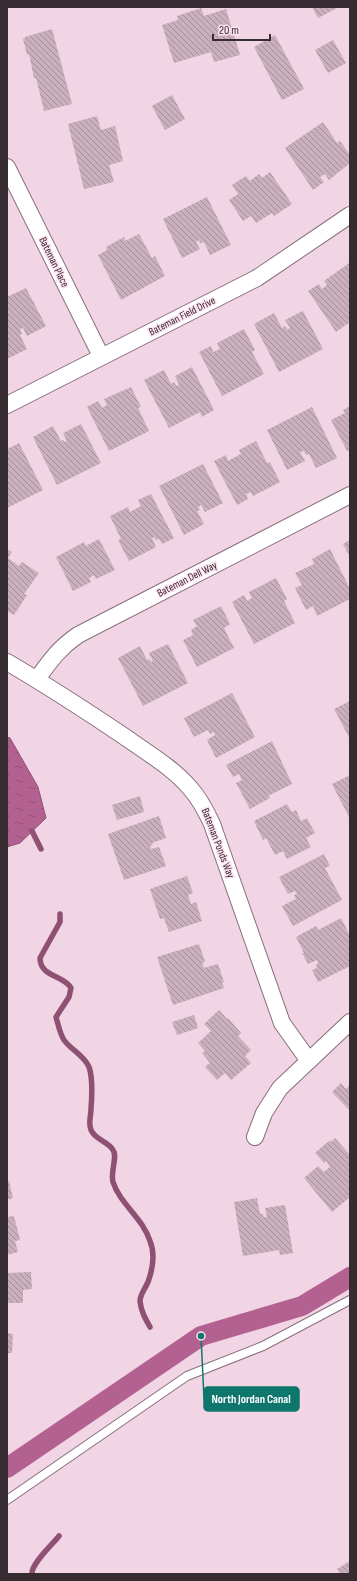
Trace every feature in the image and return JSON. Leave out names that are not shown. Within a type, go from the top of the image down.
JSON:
[{"type":"street","name":"Bateman Place","points":[[7,168],[101,356]]},
{"type":"street","name":"Bateman Field Drive","points":[[7,405],[257,278],[350,215]]},
{"type":"street","name":"Bateman Dell Way","points":[[37,680],[55,654],[65,644],[78,635],[350,495]]},
{"type":"street","name":"Bateman Ponds Way","points":[[7,662],[82,708],[157,759],[190,787],[202,804],[221,846],[282,1023],[309,1061]]},
{"type":"street","points":[[256,1136],[264,1113],[280,1088],[350,1022]]},
{"type":"lane","points":[[7,1500],[187,1376],[263,1346],[350,1300]]},
{"type":"water","points":[[7,737],[10,738],[38,787],[46,818],[20,843],[7,847]]},
{"type":"building","points":[[312,7],[339,7],[318,18]]},
{"type":"building","points":[[201,8],[204,16],[226,9],[240,55],[214,62],[211,52],[174,63],[162,25],[178,20],[177,16]]},
{"type":"building","points":[[52,29],[72,104],[44,111],[36,78],[34,78],[29,54],[27,55],[23,39],[25,37]]},
{"type":"building","points":[[275,35],[304,89],[282,100],[254,47]]},
{"type":"building","points":[[333,40],[346,63],[328,73],[315,50]]},
{"type":"building","points":[[172,95],[185,119],[165,130],[152,106]]},
{"type":"building","points":[[97,116],[101,130],[115,126],[123,161],[109,165],[114,182],[84,189],[68,124]]},
{"type":"building","points":[[323,122],[337,143],[340,141],[350,155],[350,163],[329,180],[325,174],[320,177],[324,182],[313,190],[285,148]]},
{"type":"building","points":[[270,172],[292,204],[274,216],[272,213],[256,223],[251,216],[243,221],[229,200],[238,194],[232,185],[246,176],[250,181],[259,174],[262,178]]},
{"type":"building","points":[[207,197],[231,245],[210,255],[204,242],[200,243],[199,240],[196,242],[200,249],[182,258],[163,219]]},
{"type":"building","points":[[139,234],[152,258],[155,256],[165,276],[121,300],[98,255],[107,250],[106,247],[124,237],[125,241]]},
{"type":"building","points":[[349,263],[350,322],[336,332],[308,291],[319,284],[322,289],[327,285],[324,281]]},
{"type":"building","points":[[26,288],[46,326],[27,336],[23,328],[20,329],[22,334],[20,335],[27,349],[7,359],[7,297]]},
{"type":"building","points":[[303,311],[323,349],[279,372],[254,324],[274,313],[282,328],[285,326],[287,330],[290,328],[285,320]]},
{"type":"building","points":[[244,329],[255,350],[252,352],[264,374],[222,396],[199,352],[211,346],[213,352],[220,349],[217,343]]},
{"type":"building","points":[[192,367],[214,410],[202,417],[200,412],[169,428],[144,380],[164,370],[171,384],[174,382],[176,386],[179,385],[175,376]]},
{"type":"building","points":[[131,387],[141,407],[138,408],[149,431],[109,451],[87,407],[98,401],[102,408],[107,405],[104,399]]},
{"type":"building","points":[[350,406],[350,450],[347,451],[331,420],[345,413],[343,410]]},
{"type":"building","points":[[312,407],[337,458],[316,468],[309,454],[306,455],[304,451],[300,452],[305,461],[287,470],[267,430]]},
{"type":"building","points":[[81,424],[101,463],[57,485],[33,437],[53,426],[61,441],[63,440],[64,442],[67,441],[63,433]]},
{"type":"building","points":[[256,441],[267,463],[270,462],[280,482],[253,496],[251,492],[246,494],[248,499],[237,505],[214,461],[226,455],[228,461],[241,454],[239,450]]},
{"type":"building","points":[[19,443],[43,490],[7,508],[7,449]]},
{"type":"building","points":[[203,464],[223,503],[205,512],[201,505],[198,507],[200,510],[197,511],[204,524],[184,535],[159,486]]},
{"type":"building","points":[[151,494],[174,538],[162,544],[159,539],[156,540],[154,537],[152,538],[156,547],[129,561],[118,540],[121,539],[110,516],[128,507],[130,512],[141,506],[138,500]]},
{"type":"building","points":[[99,539],[115,570],[96,579],[94,575],[89,578],[91,582],[73,591],[56,557],[84,542],[86,546]]},
{"type":"building","points":[[350,540],[350,557],[343,544]]},
{"type":"building","points":[[7,549],[12,552],[8,558],[19,566],[22,562],[39,573],[24,594],[27,595],[14,615],[7,611]]},
{"type":"building","points":[[330,549],[350,589],[350,599],[317,616],[313,606],[306,610],[295,588],[302,585],[295,573],[314,564],[312,559]]},
{"type":"building","points":[[276,578],[287,599],[284,601],[295,623],[254,644],[232,602],[244,595],[247,601],[252,598],[249,592]]},
{"type":"building","points":[[221,606],[230,624],[224,628],[234,648],[197,667],[183,640],[193,635],[191,630],[197,626],[193,620]]},
{"type":"building","points":[[168,644],[188,683],[143,706],[118,658],[140,646],[147,660],[149,659],[151,662],[153,661],[149,653]]},
{"type":"building","points":[[232,693],[255,737],[216,758],[207,740],[215,735],[214,732],[210,734],[208,730],[194,737],[184,718]]},
{"type":"building","points":[[350,701],[350,739],[334,709]]},
{"type":"building","points":[[272,741],[292,784],[268,796],[270,798],[250,809],[236,783],[242,780],[239,774],[233,777],[226,765]]},
{"type":"building","points":[[350,775],[350,819],[332,784]]},
{"type":"building","points":[[140,796],[144,812],[117,820],[112,805]]},
{"type":"building","points":[[287,804],[292,812],[296,810],[301,821],[307,818],[315,833],[306,838],[311,847],[287,859],[283,851],[275,855],[266,838],[263,840],[254,821]]},
{"type":"building","points":[[159,816],[166,838],[152,843],[153,845],[150,846],[151,849],[159,847],[166,866],[124,880],[108,834]]},
{"type":"building","points":[[324,854],[330,866],[325,868],[342,900],[293,926],[282,906],[296,899],[294,895],[297,894],[295,891],[288,894],[279,877]]},
{"type":"building","points":[[187,876],[193,893],[188,895],[191,904],[196,902],[202,921],[169,932],[164,918],[160,919],[150,889]]},
{"type":"building","points":[[341,918],[350,936],[350,966],[318,982],[312,970],[317,968],[317,960],[308,964],[296,937],[316,926],[318,930]]},
{"type":"building","points":[[199,944],[205,962],[202,963],[204,968],[218,964],[224,982],[222,983],[224,988],[173,1005],[157,957]]},
{"type":"building","points":[[219,1010],[241,1033],[238,1036],[251,1050],[245,1056],[251,1063],[231,1080],[225,1073],[217,1080],[205,1067],[210,1063],[202,1053],[205,1051],[198,1043],[211,1031],[204,1024]]},
{"type":"building","points":[[194,1015],[198,1028],[177,1035],[172,1022]]},
{"type":"building","points":[[341,1083],[346,1089],[350,1085],[350,1111],[332,1092]]},
{"type":"building","points":[[335,1138],[350,1155],[350,1197],[332,1212],[304,1178],[318,1166],[324,1172],[330,1167],[326,1161],[324,1163],[315,1153],[330,1140],[331,1142]]},
{"type":"building","points":[[7,1181],[9,1181],[13,1198],[7,1200]]},
{"type":"building","points":[[257,1198],[260,1214],[263,1214],[263,1217],[267,1217],[265,1208],[285,1205],[293,1253],[280,1255],[279,1250],[243,1256],[234,1202]]},
{"type":"building","points":[[14,1216],[20,1240],[15,1241],[18,1252],[7,1255],[7,1217]]},
{"type":"building","points":[[31,1272],[32,1289],[23,1290],[23,1303],[7,1303],[7,1273]]},
{"type":"building","points":[[7,1333],[13,1334],[12,1353],[7,1353]]},
{"type":"building","points":[[350,1561],[350,1574],[340,1574],[337,1569]]},
{"type":"waterway","points":[[32,831],[41,849]]},
{"type":"waterway","points":[[60,914],[60,922],[40,958],[41,964],[44,969],[63,980],[71,988],[69,997],[56,1017],[59,1029],[64,1040],[84,1059],[89,1067],[92,1087],[91,1130],[95,1136],[108,1144],[113,1150],[115,1156],[112,1178],[116,1190],[142,1225],[152,1246],[152,1270],[141,1295],[140,1301],[142,1311],[150,1327]]},
{"type":"waterway","points":[[7,1468],[201,1336],[302,1306],[350,1277]]},
{"type":"waterway","points":[[32,1574],[38,1560],[59,1536]]},
{"type":"place","name":"North Jordan Canal","points":[[201,1336]]}]
